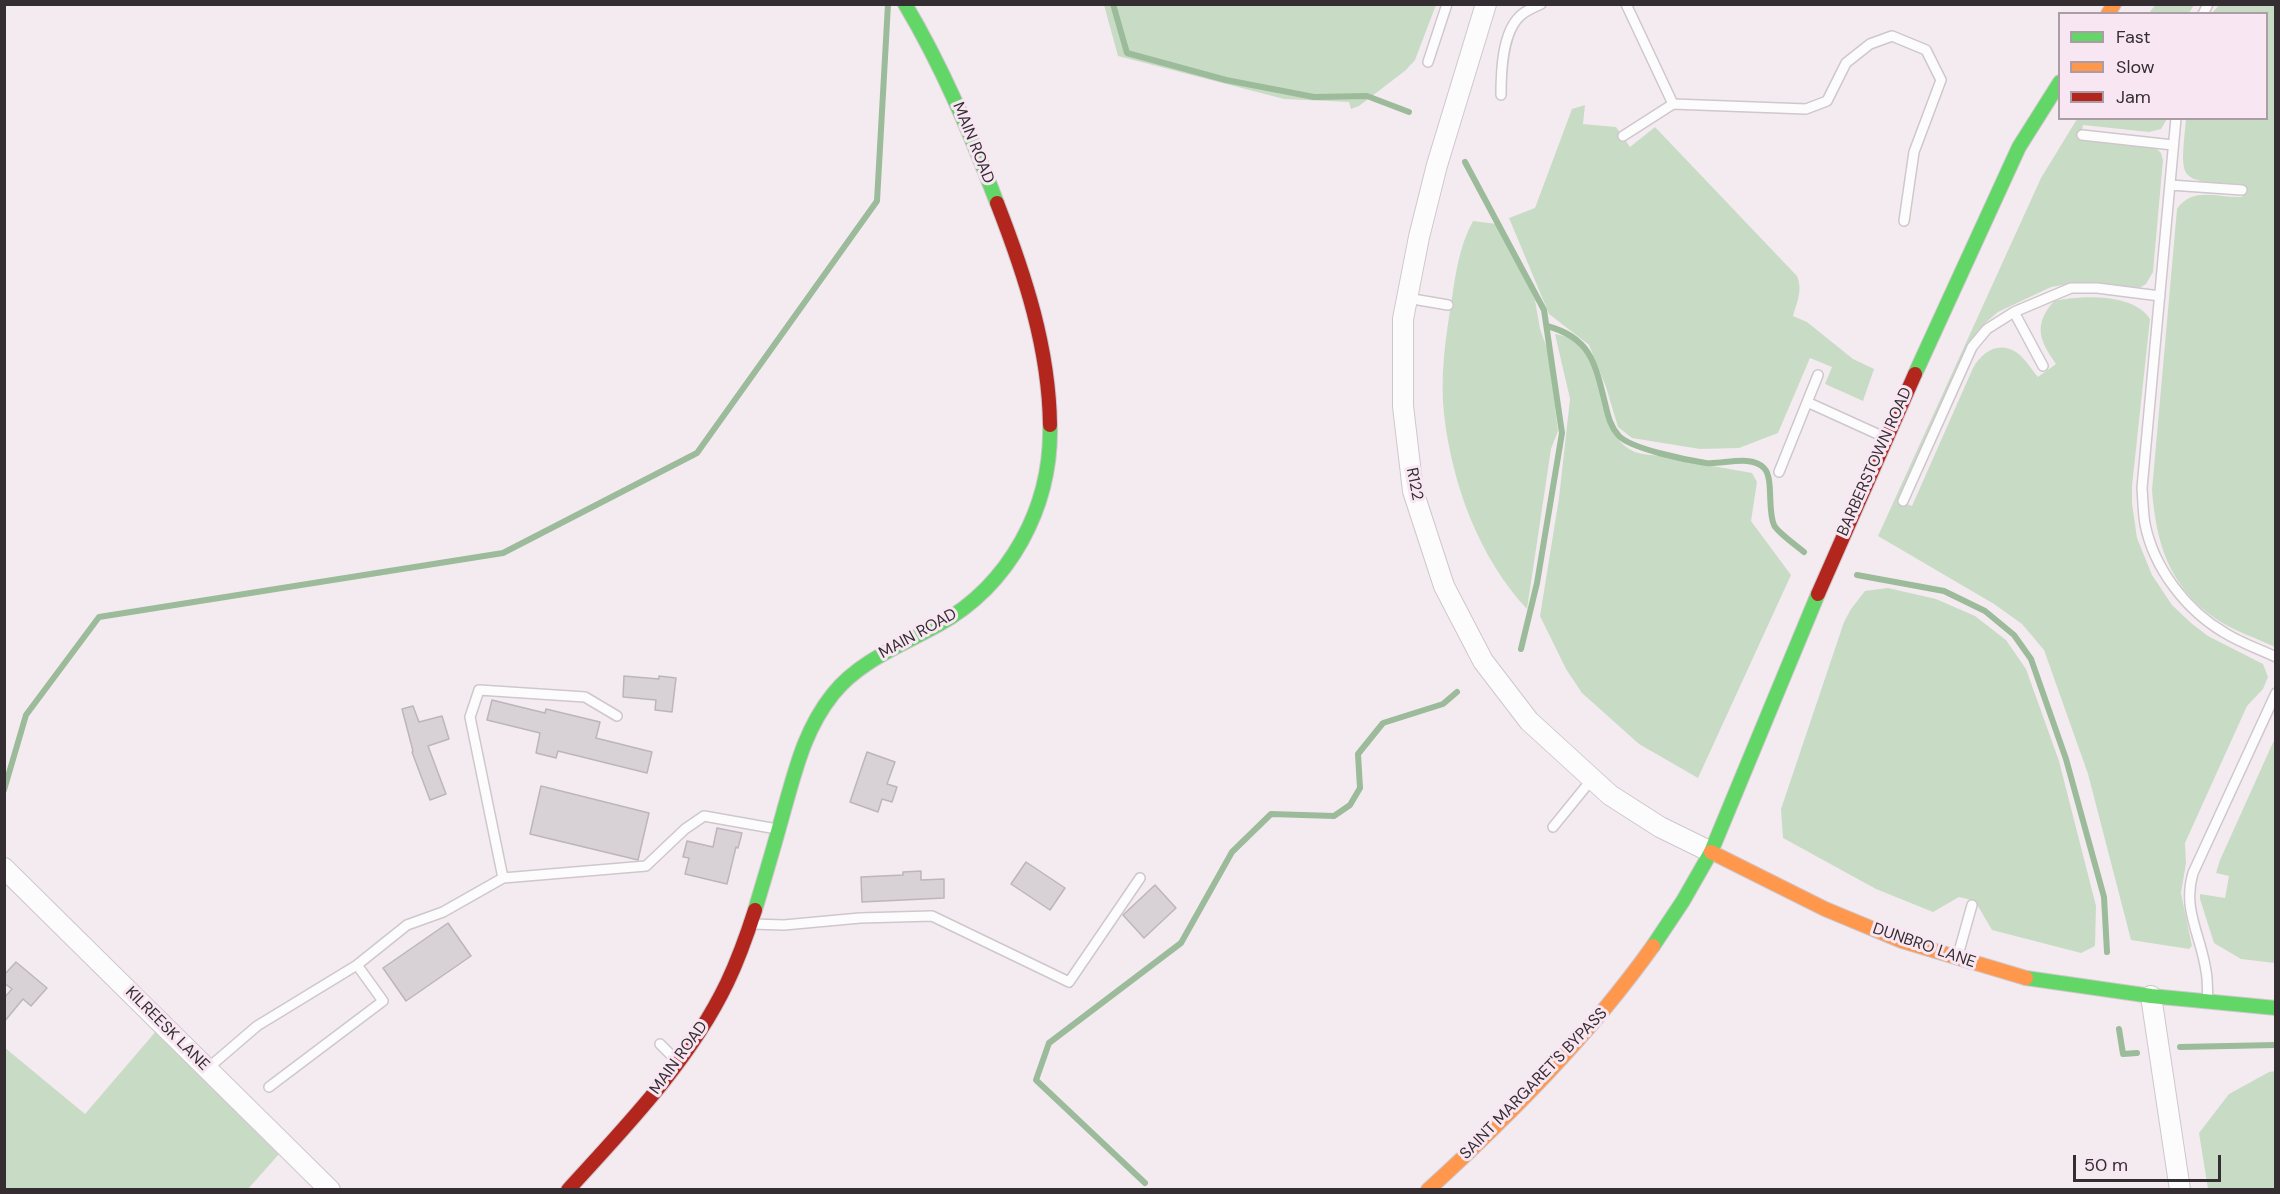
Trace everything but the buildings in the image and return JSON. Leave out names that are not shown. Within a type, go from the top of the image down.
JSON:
[{"type":"main road","name":"MAIN ROAD","points":[[568,1190],[680,1064],[722,996],[742,948],[801,749],[817,715],[837,687],[864,664],[895,645],[958,614],[993,580],[1015,553],[1031,526],[1041,497],[1048,463],[1050,428],[1048,384],[1030,292],[1003,217],[948,82],[905,4]]},
{"type":"main road","name":"BARBERSTOWN ROAD","points":[[1711,852],[1840,541],[1988,209],[2019,147],[2058,85]]},
{"type":"main road","name":"DUNBRO LANE","points":[[1711,852],[1825,909],[1902,940],[2018,977],[2151,996],[2276,1008]]},
{"type":"main road","name":"SAINT MARGARET'S BYPASS","points":[[1428,1190],[1491,1133],[1590,1030],[1659,940],[1711,852]]},
{"type":"street","name":"R122","points":[[1486,4],[1437,165],[1419,237],[1403,319],[1402,406],[1413,491],[1444,586],[1483,661],[1529,720],[1610,795],[1660,827],[1711,852]]},
{"type":"street","name":"KILREESK LANE","points":[[4,868],[330,1190]]},
{"type":"street","points":[[2151,996],[2180,1190]]},
{"type":"lane","points":[[1428,62],[1447,4]]},
{"type":"lane","points":[[1501,95],[1501,73],[1506,40],[1519,17],[1541,4]]},
{"type":"lane","points":[[1626,4],[1673,104]]},
{"type":"lane","points":[[1623,136],[1673,104],[1806,109],[1827,101],[1846,63],[1870,44],[1892,36],[1926,51],[1941,80],[1914,152],[1904,221]]},
{"type":"lane","points":[[2176,120],[2142,488],[2146,526],[2157,557],[2177,592],[2202,618],[2226,634],[2276,657]]},
{"type":"lane","points":[[2082,135],[2173,145]]},
{"type":"lane","points":[[2170,185],[2242,190]]},
{"type":"lane","points":[[1903,501],[1972,347],[1988,330],[2014,312],[2071,288],[2097,288],[2160,296]]},
{"type":"lane","points":[[1407,298],[1448,305]]},
{"type":"lane","points":[[2014,312],[2043,366]]},
{"type":"lane","points":[[1779,472],[1818,375]]},
{"type":"lane","points":[[1807,402],[1886,438]]},
{"type":"lane","points":[[503,878],[470,717],[479,690],[585,697],[617,716]]},
{"type":"lane","points":[[2208,1002],[2206,971],[2192,916],[2189,885],[2276,693]]},
{"type":"lane","points":[[1553,827],[1592,779]]},
{"type":"lane","points":[[207,1069],[257,1026],[357,965],[407,925],[443,912],[503,878],[646,866],[685,829],[704,816],[778,830]]},
{"type":"lane","points":[[749,924],[784,925],[860,918],[932,916],[1069,982],[1140,878]]},
{"type":"lane","points":[[1957,957],[1972,905]]},
{"type":"lane","points":[[269,1087],[383,1000],[357,965]]},
{"type":"lane","points":[[660,1044],[680,1064]]},
{"type":"green space","points":[[1104,4],[1436,5],[1415,60],[1406,70],[1359,106],[1351,109],[1349,102],[1284,99],[1118,56]]},
{"type":"green space","points":[[2156,4],[2194,4],[2190,12],[2150,12]]},
{"type":"green space","points":[[2219,5],[2275,5],[2275,647],[2216,619],[2187,593],[2176,578],[2162,546],[2152,490],[2177,209],[2183,202],[2198,195],[2242,197],[2243,185],[2205,182],[2194,179],[2188,174],[2184,167],[2183,156],[2186,120],[2268,120],[2268,12],[2213,12]]},
{"type":"green space","points":[[1585,105],[1583,124],[1616,127],[1630,147],[1655,127],[1797,276],[1798,301],[1793,316],[1807,322],[1853,359],[1874,369],[1863,401],[1825,384],[1832,367],[1810,358],[1778,433],[1739,448],[1700,449],[1632,438],[1618,427],[1606,387],[1589,345],[1549,314],[1509,218],[1535,208],[1572,109]]},
{"type":"green space","points":[[2076,120],[2166,120],[2161,129],[2149,132],[2083,125],[2081,138],[2155,147],[2161,153],[2163,160],[2153,272],[2146,284],[2139,288],[2081,282],[2051,287],[1998,312],[1985,323],[1975,338],[1900,501],[1912,506],[1973,368],[1981,357],[1997,348],[2009,349],[2022,357],[2038,377],[2056,364],[2042,340],[2041,332],[2043,318],[2054,301],[2092,297],[2120,300],[2132,304],[2150,319],[2132,486],[2137,538],[2152,575],[2172,605],[2208,636],[2263,664],[2268,677],[2263,689],[2247,706],[2185,843],[2186,863],[2181,893],[2192,946],[2189,949],[2131,940],[2088,774],[2044,650],[2022,624],[1994,604],[1878,536],[2041,178]]},
{"type":"green space","points":[[1473,221],[1497,224],[1535,300],[1540,329],[1549,354],[1558,431],[1551,449],[1527,609],[1495,567],[1470,519],[1454,467],[1444,414],[1445,346],[1454,284],[1464,241]]},
{"type":"green space","points":[[1555,334],[1573,340],[1585,352],[1593,368],[1610,424],[1619,439],[1631,450],[1642,454],[1752,473],[1757,482],[1751,521],[1791,575],[1698,778],[1639,744],[1582,693],[1566,669],[1540,616],[1559,498],[1570,399]]},
{"type":"green space","points":[[1888,588],[1936,599],[1975,616],[2006,640],[2026,669],[2059,761],[2096,906],[2095,946],[2081,953],[1992,930],[1975,901],[1959,897],[1933,912],[1876,889],[1783,838],[1781,809],[1844,622],[1865,591]]},
{"type":"green space","points":[[2275,738],[2275,963],[2241,959],[2214,943],[2200,894],[2225,898],[2229,876],[2216,873],[2220,860]]},
{"type":"green space","points":[[157,1030],[280,1153],[248,1189],[5,1189],[4,1047],[85,1114]]},
{"type":"green space","points":[[2275,1071],[2275,1189],[2208,1189],[2199,1133],[2229,1094]]},
{"type":"waterway","points":[[4,790],[26,715],[99,617],[503,553],[697,453],[877,201],[888,4]]},
{"type":"waterway","points":[[1113,4],[1127,53],[1226,80],[1314,97],[1367,96],[1409,112]]},
{"type":"waterway","points":[[1465,162],[1544,310],[1562,433],[1537,583],[1521,649]]},
{"type":"waterway","points":[[1547,326],[1573,337],[1589,354],[1598,376],[1611,425],[1626,441],[1660,453],[1706,463],[1744,461],[1764,468],[1769,479],[1774,525],[1804,552]]},
{"type":"waterway","points":[[1857,575],[1944,591],[1985,611],[2014,635],[2031,659],[2066,759],[2104,897],[2107,952]]},
{"type":"waterway","points":[[1145,1183],[1036,1080],[1049,1043],[1181,943],[1232,852],[1271,814],[1334,816],[1350,805],[1360,788],[1358,754],[1383,723],[1443,704],[1457,692]]},
{"type":"waterway","points":[[2119,1029],[2123,1054],[2137,1053]]},
{"type":"waterway","points":[[2180,1047],[2276,1045]]},
{"type":"traffic: fast","points":[[905,4],[956,102],[997,203]]},
{"type":"traffic: fast","points":[[1915,374],[2019,147],[2058,85]]},
{"type":"traffic: fast","points":[[755,910],[797,764],[808,735],[823,707],[855,672],[964,608],[1006,566],[1022,541],[1034,514],[1049,455],[1050,425]]},
{"type":"traffic: fast","points":[[1653,946],[1683,901],[1711,852],[1818,594]]},
{"type":"traffic: fast","points":[[2026,978],[2151,996],[2276,1008]]},
{"type":"traffic: slow","points":[[2109,12],[2114,4]]},
{"type":"traffic: slow","points":[[1711,852],[1825,909],[1902,941],[2026,978]]},
{"type":"traffic: slow","points":[[1428,1190],[1547,1074],[1602,1012],[1653,946]]},
{"type":"traffic: jam","points":[[997,203],[1034,312],[1049,396],[1050,425]]},
{"type":"traffic: jam","points":[[1818,594],[1915,374]]},
{"type":"traffic: jam","points":[[568,1190],[655,1092],[694,1040],[727,983],[755,910]]}]
